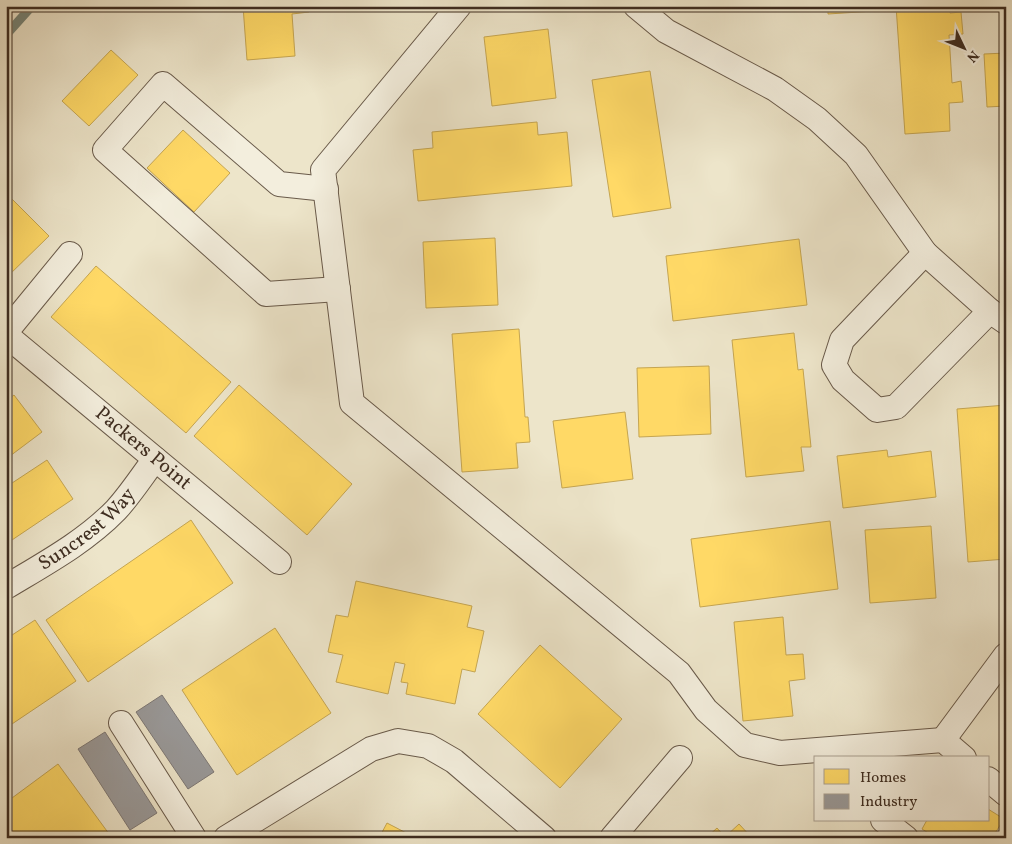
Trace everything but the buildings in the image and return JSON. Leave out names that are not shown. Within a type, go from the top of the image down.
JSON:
[{"type":"street","points":[[459,6],[324,170],[352,403],[679,673],[706,710],[745,745],[780,753],[876,752],[943,740],[1006,655]]},
{"type":"street","points":[[636,6],[666,31],[775,89],[817,119],[856,155],[925,253],[998,317],[896,407],[877,410],[843,380],[834,365],[842,340],[925,253]]},
{"type":"street","points":[[326,189],[279,184],[163,84],[105,150],[266,294],[338,289]]},
{"type":"street","points":[[6,334],[70,254]]},
{"type":"street","name":"Packers Point","points":[[6,334],[279,562]]},
{"type":"street","name":"Suncrest Way","points":[[6,587],[65,551],[92,531],[116,510],[155,459]]},
{"type":"street","points":[[121,723],[194,838]]},
{"type":"street","points":[[943,740],[962,756]]},
{"type":"street","points":[[226,838],[371,749],[398,741],[428,746],[454,760],[544,838]]},
{"type":"street","points":[[612,838],[680,758]]},
{"type":"street","points":[[990,781],[1006,794]]},
{"type":"street","points":[[886,822],[906,838]]},
{"type":"waterway","points":[[6,35],[32,6]]}]
